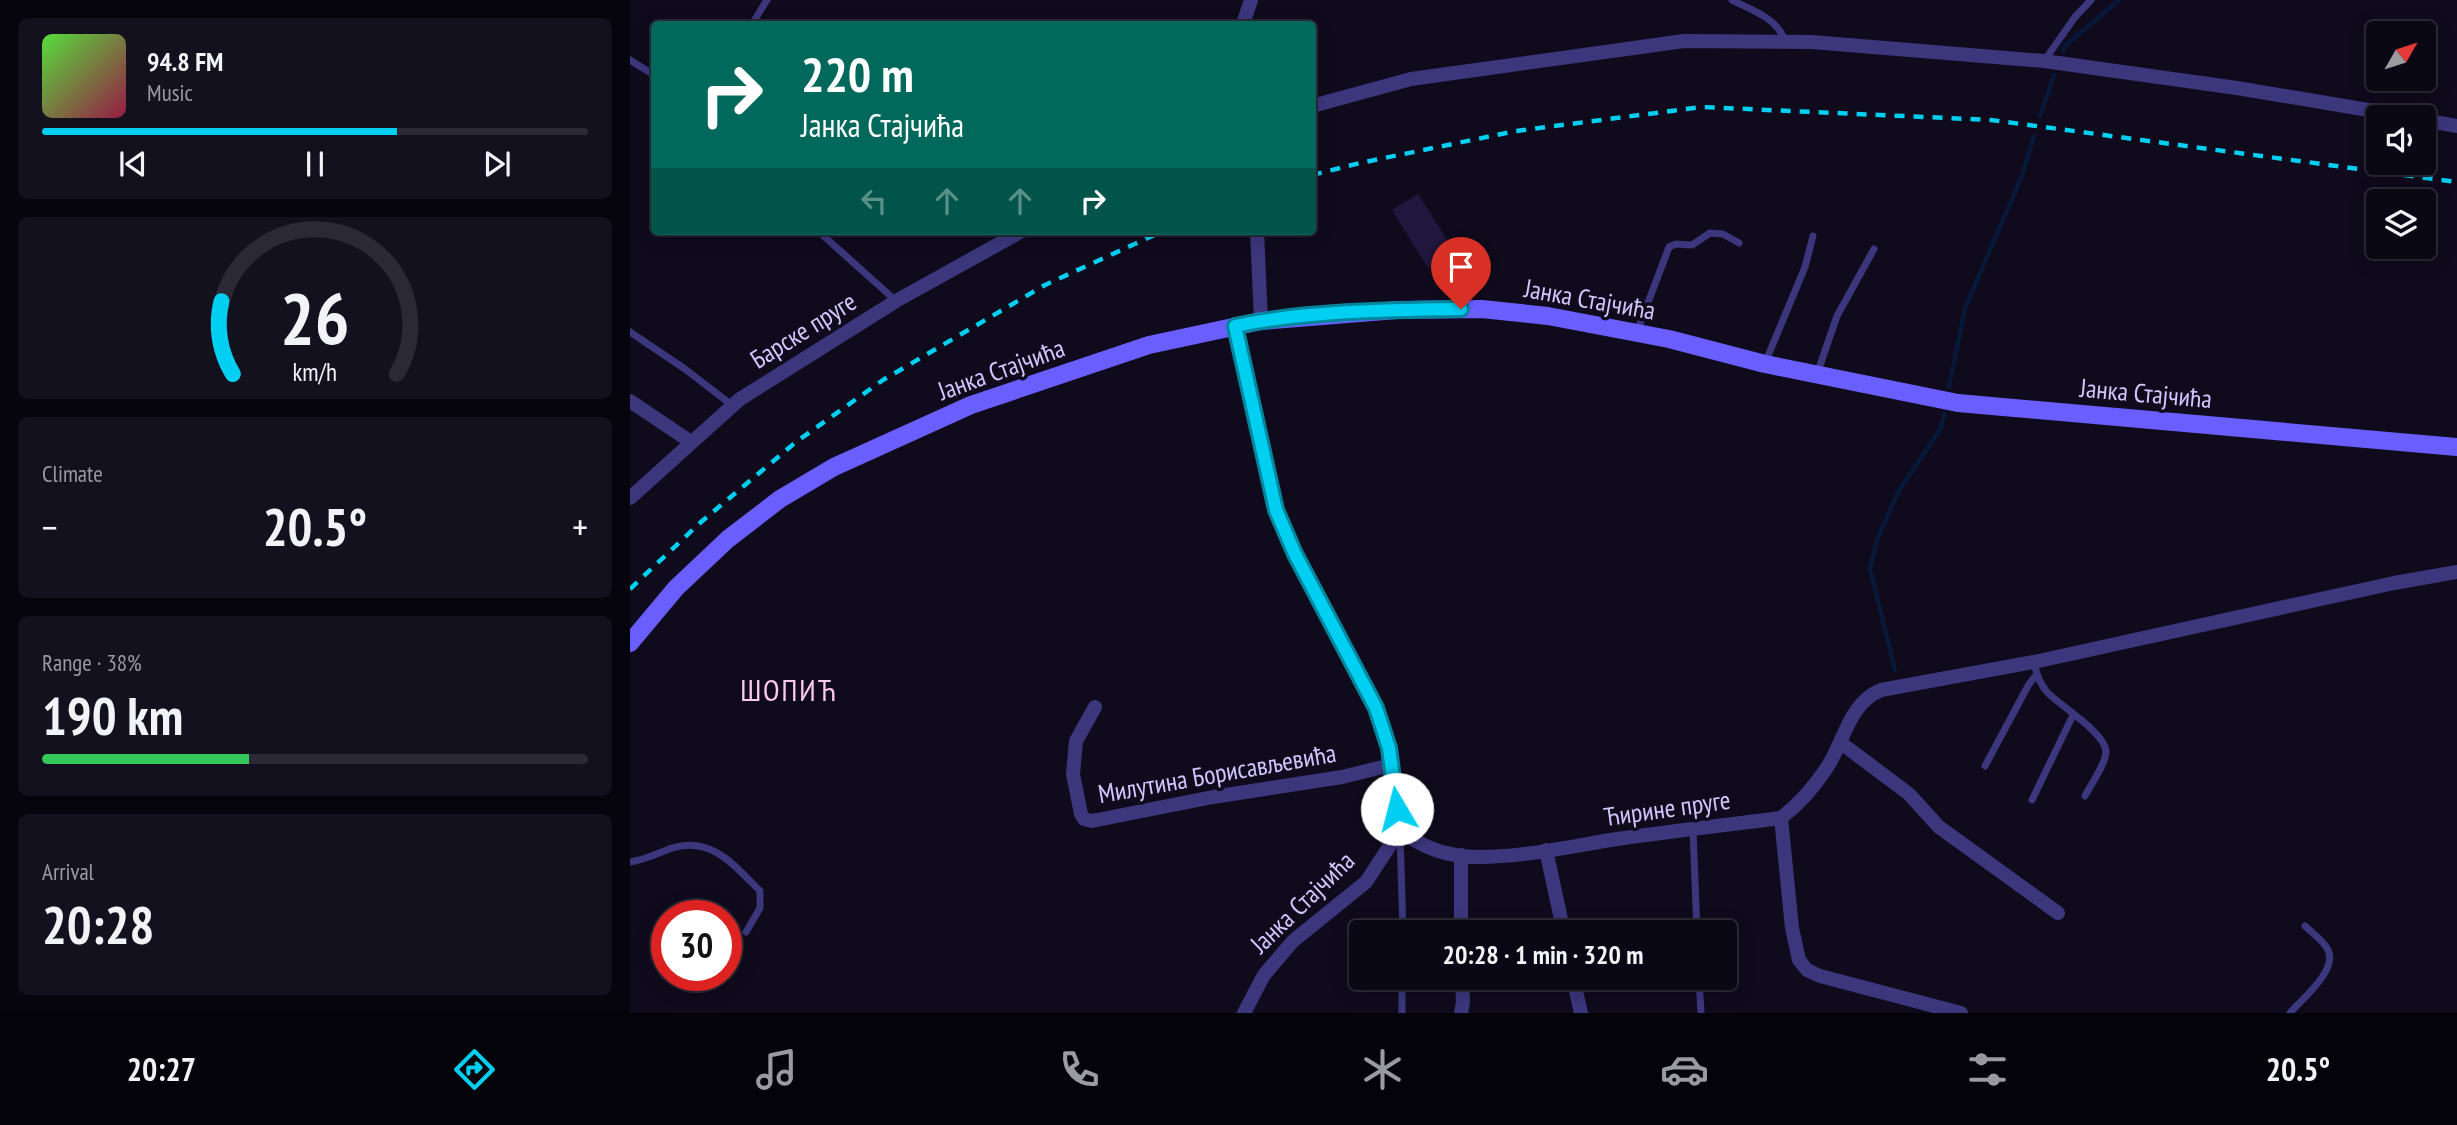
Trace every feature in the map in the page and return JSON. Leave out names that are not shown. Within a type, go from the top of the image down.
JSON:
[{"type":"street","points":[[1244,21],[1251,0]]},
{"type":"street","points":[[1316,105],[1411,79],[1684,41],[1786,42],[1952,52],[2044,61],[2237,88],[2366,110]]},
{"type":"street","points":[[2436,122],[2457,126]]},
{"type":"street","name":"Барске пруге","points":[[630,498],[733,405],[896,301],[1015,235]]},
{"type":"street","points":[[1257,235],[1261,321]]},
{"type":"street","name":"Јанка Стајчића","points":[[630,643],[676,588],[727,538],[780,499],[834,467],[971,405],[1149,345],[1261,321],[1397,310],[1482,309],[1548,316],[1637,333],[1765,364],[1958,403],[2457,447]]},
{"type":"street","points":[[1235,326],[1276,510],[1295,554],[1376,708],[1389,748],[1400,830]]},
{"type":"street","points":[[630,401],[691,442]]},
{"type":"street","points":[[1961,1013],[1820,976],[1808,970],[1799,960],[1792,928],[1782,818],[1826,770],[1858,705],[1869,695],[1881,690],[2035,668],[2381,586],[2457,572]]},
{"type":"street","name":"Милутина Борисављевића","points":[[1095,707],[1076,741],[1073,774],[1081,814],[1084,819],[1092,821],[1213,797],[1342,777],[1391,765]]},
{"type":"street","points":[[1841,743],[1909,794],[1939,827],[2057,913]]},
{"type":"street","name":"Ћирине пруге","points":[[1400,830],[1414,842],[1450,854],[1478,857],[1782,818]]},
{"type":"street","name":"Јанка Стајчића","points":[[1244,1013],[1264,975],[1293,942],[1366,882],[1400,830]]},
{"type":"street","points":[[1546,850],[1560,920]]},
{"type":"street","points":[[1461,855],[1461,920]]},
{"type":"street","points":[[1461,1013],[1462,990]]},
{"type":"street","points":[[1576,990],[1581,1013]]},
{"type":"lane","points":[[754,21],[767,0]]},
{"type":"lane","points":[[1732,0],[1774,23],[1781,29],[1786,42]]},
{"type":"lane","points":[[2044,61],[2075,17],[2091,0]]},
{"type":"lane","points":[[630,60],[651,73]]},
{"type":"lane","points":[[1637,333],[1669,247],[1676,244],[1692,245],[1710,233],[1723,234],[1739,243]]},
{"type":"lane","points":[[822,235],[896,301]]},
{"type":"lane","points":[[1765,364],[1805,267],[1813,236]]},
{"type":"lane","points":[[1817,374],[1837,316],[1874,249]]},
{"type":"lane","points":[[630,331],[733,405]]},
{"type":"lane","points":[[2035,668],[2046,691],[2100,737],[2106,748],[2106,757],[2085,796]]},
{"type":"lane","points":[[1985,766],[2035,668]]},
{"type":"lane","points":[[2032,800],[2073,715]]},
{"type":"lane","points":[[1693,828],[1697,920]]},
{"type":"lane","points":[[1400,830],[1403,920]]},
{"type":"lane","points":[[630,862],[687,846],[706,847],[722,854],[760,891],[760,908],[746,932]]},
{"type":"lane","points":[[2290,1013],[2326,973],[2330,961],[2327,948],[2305,926]]},
{"type":"lane","points":[[1402,990],[1402,1013]]},
{"type":"lane","points":[[1700,990],[1701,1013]]},
{"type":"building","points":[[1418,194],[1455,252],[1428,268],[1392,210]]},
{"type":"waterway","points":[[2063,51],[2065,46],[2119,0]]},
{"type":"waterway","points":[[2040,116],[2054,75]]},
{"type":"waterway","points":[[1949,387],[1965,308],[2021,178],[2034,136]]},
{"type":"waterway","points":[[1895,670],[1870,569],[1877,540],[1898,492],[1941,428],[1944,414]]},
{"type":"railway","points":[[1316,174],[1516,131],[1702,107],[1991,120],[2457,182]]},
{"type":"railway","points":[[630,589],[701,522],[796,442],[883,380],[1045,285],[1154,235]]},
{"type":"district","name":"ШОПИЋ","points":[[789,689]]},
{"type":"route","points":[[1397,809],[1389,748],[1376,708],[1295,554],[1276,510],[1235,326],[1261,321],[1397,310],[1461,309]]}]
